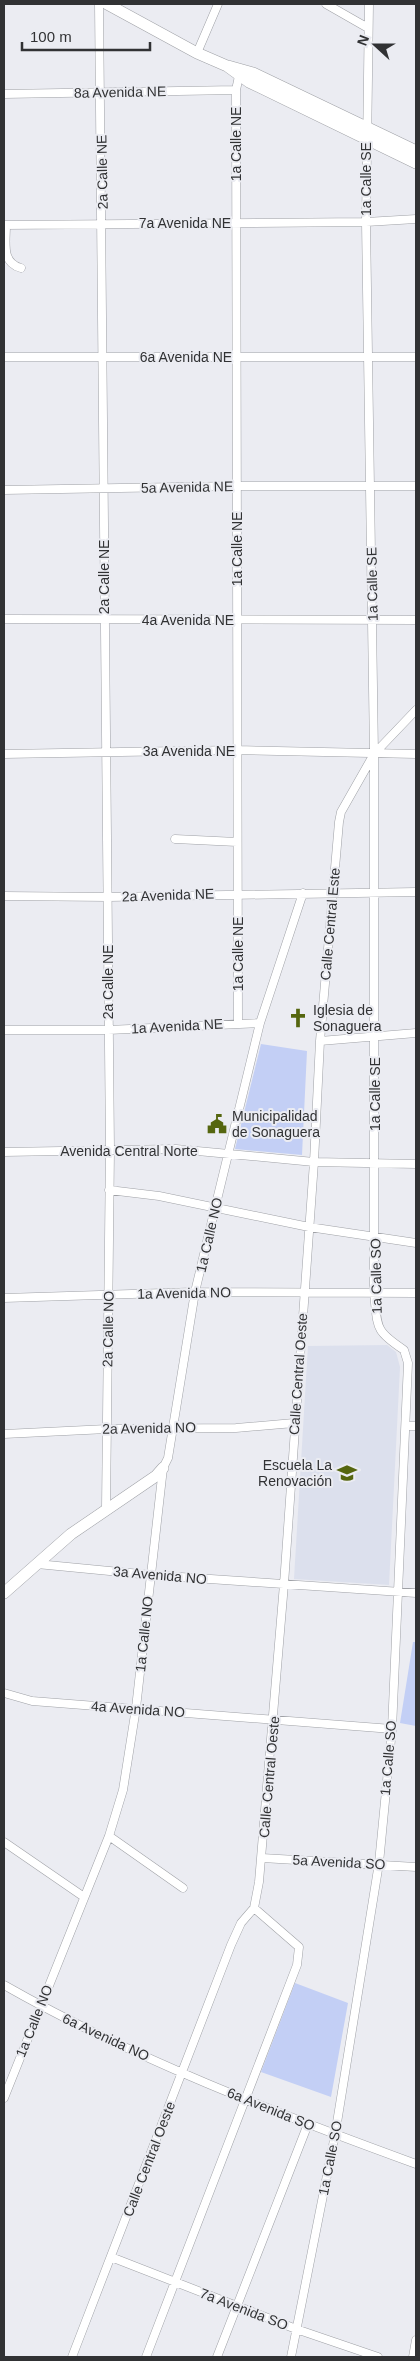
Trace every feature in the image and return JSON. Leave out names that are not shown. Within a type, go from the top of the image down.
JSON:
[{"type":"main road","points":[[107,4],[197,53],[227,66],[240,76],[366,132],[416,151]]},
{"type":"main road","points":[[227,66],[239,67],[253,73],[366,132],[416,163]]},
{"type":"main road","points":[[4,1593],[71,1534],[156,1476],[163,1468]]},
{"type":"street","name":"2a Calle NE","points":[[99,4],[110,1150]]},
{"type":"street","points":[[197,53],[218,4]]},
{"type":"street","points":[[326,4],[368,28]]},
{"type":"street","name":"1a Calle SE","points":[[369,4],[366,222],[373,620],[375,1164]]},
{"type":"street","name":"1a Calle NE","points":[[238,1023],[236,90],[240,76]]},
{"type":"street","name":"8a Avenida NE","points":[[4,94],[236,90]]},
{"type":"street","name":"7a Avenida NE","points":[[5,225],[366,222],[416,219]]},
{"type":"street","points":[[5,225],[7,260],[12,266],[21,268]]},
{"type":"street","name":"6a Avenida NE","points":[[4,357],[416,357]]},
{"type":"street","name":"5a Avenida NE","points":[[4,490],[236,486],[416,486]]},
{"type":"street","name":"4a Avenida NE","points":[[4,619],[105,621],[416,620]]},
{"type":"street","name":"Calle Central Este","points":[[314,1162],[320,1041],[332,893],[341,812],[374,754],[416,710]]},
{"type":"street","name":"3a Avenida NE","points":[[4,754],[237,750],[416,754]]},
{"type":"street","points":[[175,839],[237,842]]},
{"type":"street","name":"2a Avenida NE","points":[[4,896],[108,897],[237,893],[416,892]]},
{"type":"street","points":[[228,1154],[260,1023],[303,893]]},
{"type":"street","name":"1a Avenida NE","points":[[4,1030],[108,1030],[260,1023]]},
{"type":"street","points":[[320,1041],[416,1033]]},
{"type":"street","name":"Avenida Central Norte","points":[[4,1152],[176,1149],[314,1162],[416,1164]]},
{"type":"street","name":"2a Calle NO","points":[[106,1509],[110,1150]]},
{"type":"street","name":"1a Calle NO","points":[[4,2098],[109,1836],[123,1790],[136,1708],[163,1468],[168,1458],[196,1292],[228,1154]]},
{"type":"street","name":"Calle Central Oeste","points":[[72,2357],[231,1945],[241,1923],[254,1908],[262,1858],[274,1719],[314,1162]]},
{"type":"street","name":"1a Calle SO","points":[[291,2357],[335,2134],[379,1863],[392,1729],[408,1363],[404,1350],[383,1336],[377,1322],[374,1293],[375,1164]]},
{"type":"street","points":[[109,1190],[158,1196],[309,1227],[374,1235],[416,1243]]},
{"type":"street","name":"1a Avenida NO","points":[[4,1298],[196,1292],[416,1294]]},
{"type":"street","name":"2a Avenida NO","points":[[4,1434],[107,1428],[236,1428],[294,1423]]},
{"type":"street","points":[[406,1426],[416,1426]]},
{"type":"street","name":"3a Avenida NO","points":[[37,1564],[151,1575],[416,1593]]},
{"type":"street","name":"4a Avenida NO","points":[[4,1693],[32,1701],[392,1729]]},
{"type":"street","points":[[109,1836],[183,1888]]},
{"type":"street","points":[[4,1842],[84,1898]]},
{"type":"street","name":"5a Avenida SO","points":[[262,1858],[379,1863],[416,1867]]},
{"type":"street","points":[[146,2357],[297,1964],[299,1947],[254,1908]]},
{"type":"street","name":"6a Avenida NO","points":[[4,1985],[40,2006],[183,2072]]},
{"type":"street","name":"6a Avenida SO","points":[[183,2072],[244,2099],[416,2164]]},
{"type":"street","points":[[218,2357],[308,2124]]},
{"type":"street","name":"7a Avenida SO","points":[[110,2257],[296,2329],[378,2357]]},
{"type":"street","points":[[287,2357],[293,2340]]},
{"type":"street","points":[[413,2357],[416,2340]]},
{"type":"shaded area","points":[[261,1044],[307,1051],[302,1155],[235,1149]]},
{"type":"shaded area","name":"Escuela La Renovación","points":[[387,1345],[396,1352],[400,1367],[389,1585],[294,1579],[308,1346]]},
{"type":"shaded area","points":[[413,1642],[416,1642],[416,1726],[400,1723]]},
{"type":"shaded area","points":[[295,1983],[348,2003],[331,2097],[261,2072]]},
{"type":"place","name":"Iglesia de Sonaguera","points":[[298,1018]]},
{"type":"place","name":"Municipalidad de Sonaguera","points":[[217,1124]]},
{"type":"place","name":"Escuela La Renovación","points":[[347,1473]]}]
